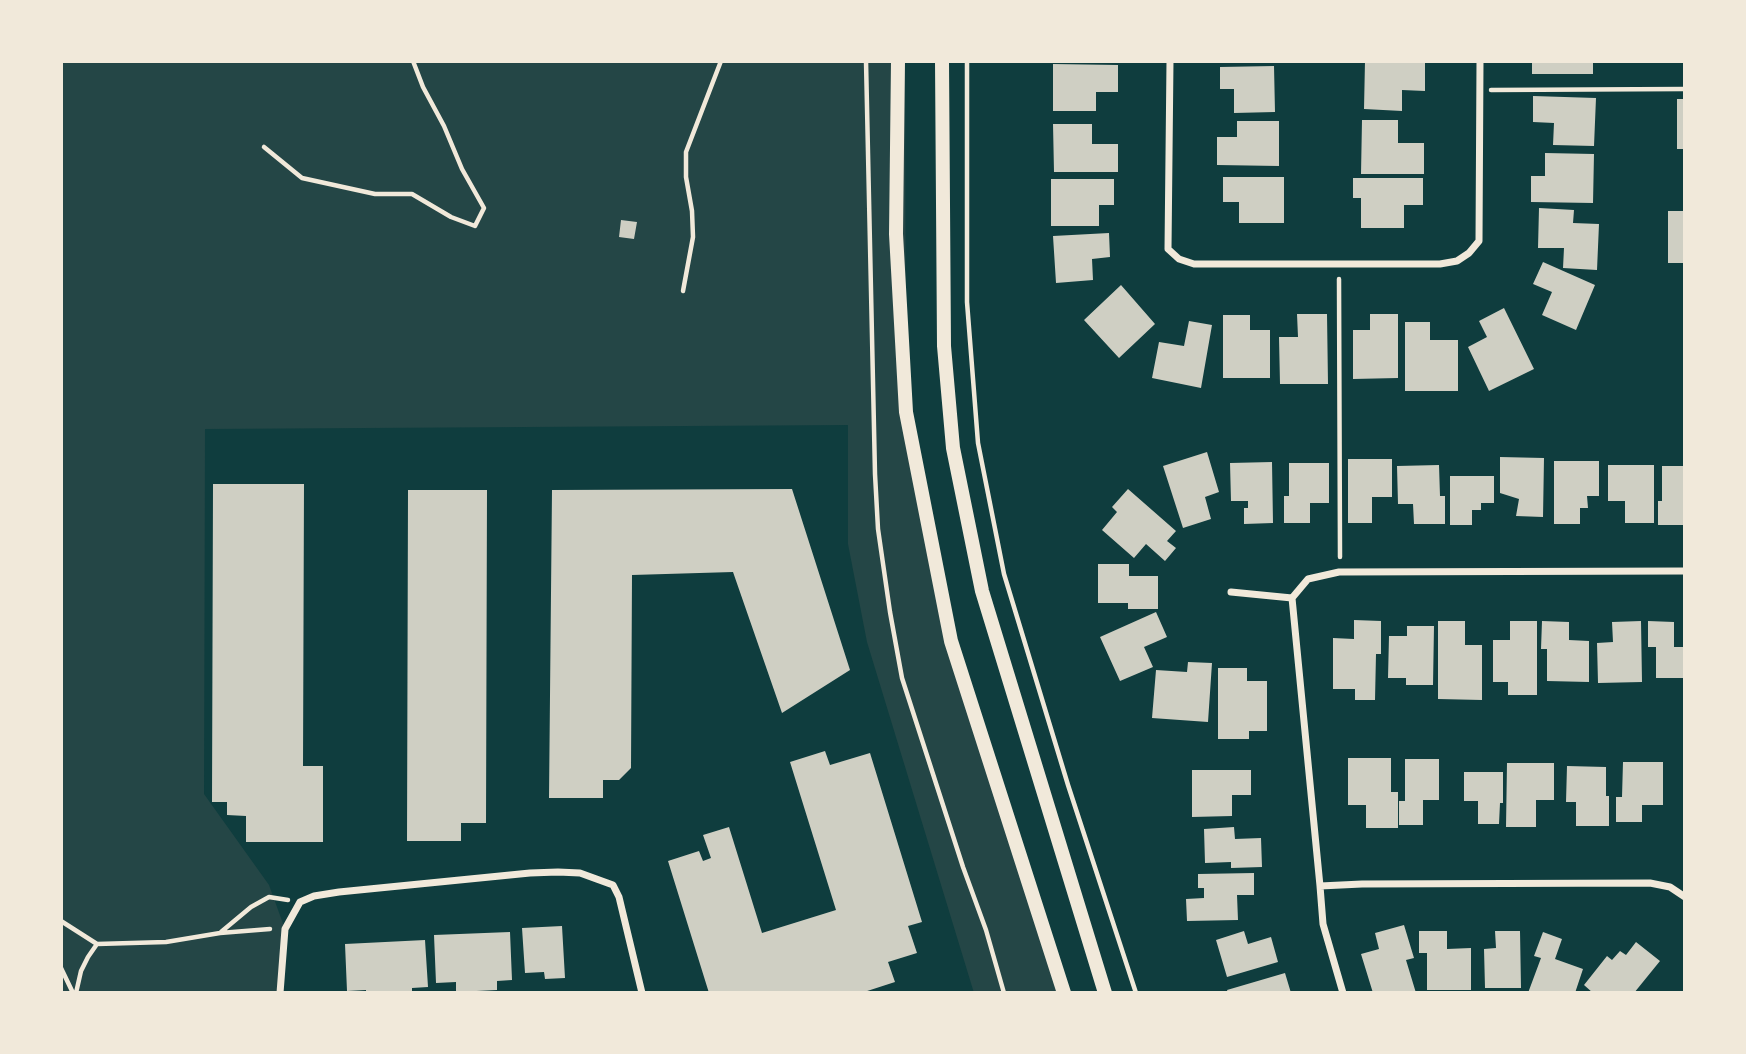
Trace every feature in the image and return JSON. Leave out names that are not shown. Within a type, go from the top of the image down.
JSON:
[{"type":"main road","points":[[898,61],[896,234],[906,412],[950,642],[1064,993]]},
{"type":"main road","points":[[942,61],[944,346],[953,448],[982,591],[1105,993]]},
{"type":"street","points":[[1170,61],[1168,249],[1179,258],[1194,264],[1440,264],[1457,261],[1469,253],[1479,241],[1480,61]]},
{"type":"street","points":[[1343,993],[1323,924],[1292,597],[1308,579],[1339,572],[1685,571]]},
{"type":"street","points":[[1231,592],[1292,597]]},
{"type":"street","points":[[279,993],[285,929],[300,902],[314,896],[339,892],[558,872],[580,873],[613,885],[619,897],[642,993]]},
{"type":"street","points":[[1320,886],[1650,883],[1670,887],[1685,897]]},
{"type":"path","points":[[264,148],[302,178],[376,194],[412,194],[475,226],[484,208],[462,169],[444,125],[423,88],[412,61]]},
{"type":"path","points":[[682,291],[693,237],[686,152],[721,61]]},
{"type":"path","points":[[866,61],[873,424],[878,529],[902,678],[986,930],[1004,993]]},
{"type":"path","points":[[967,61],[967,302],[978,443],[1004,574],[1068,785],[1136,993]]},
{"type":"path","points":[[1499,90],[1685,89]]},
{"type":"path","points":[[1339,283],[1339,572]]},
{"type":"path","points":[[220,933],[251,907],[270,897]]},
{"type":"path","points":[[61,921],[97,944],[166,942],[265,929]]},
{"type":"path","points":[[74,993],[81,971],[97,944]]},
{"type":"path","points":[[61,968],[74,993]]},
{"type":"shaded area","points":[[61,61],[905,61],[906,412],[951,642],[1064,993],[974,993],[867,642],[848,544],[848,425],[205,429],[204,794],[269,885],[285,929],[280,993],[61,993]]},
{"type":"building","points":[[1365,61],[1425,62],[1425,91],[1402,90],[1402,111],[1364,109]]},
{"type":"building","points":[[1532,61],[1593,61],[1593,74],[1532,74]]},
{"type":"building","points":[[1053,64],[1118,65],[1118,92],[1096,92],[1096,111],[1053,111]]},
{"type":"building","points":[[1274,66],[1275,112],[1234,113],[1234,89],[1220,89],[1220,67]]},
{"type":"building","points":[[1533,96],[1596,98],[1594,146],[1553,145],[1554,123],[1533,122]]},
{"type":"building","points":[[1677,99],[1685,99],[1685,149],[1677,149]]},
{"type":"building","points":[[1362,120],[1398,120],[1398,143],[1424,143],[1424,174],[1361,174]]},
{"type":"building","points":[[1237,121],[1279,121],[1279,166],[1217,165],[1217,137],[1237,137]]},
{"type":"building","points":[[1053,124],[1092,124],[1092,144],[1118,144],[1118,172],[1054,172]]},
{"type":"building","points":[[1545,153],[1594,154],[1593,203],[1531,202],[1531,176],[1545,176]]},
{"type":"building","points":[[1223,177],[1284,177],[1284,223],[1239,223],[1239,202],[1223,202]]},
{"type":"building","points":[[1353,178],[1423,178],[1423,205],[1404,205],[1404,228],[1361,228],[1361,198],[1353,198]]},
{"type":"building","points":[[1051,179],[1114,179],[1114,205],[1099,205],[1099,226],[1051,226]]},
{"type":"building","points":[[1539,208],[1574,210],[1573,223],[1599,224],[1597,270],[1563,268],[1564,248],[1538,248]]},
{"type":"building","points":[[1668,211],[1685,211],[1685,263],[1668,263]]},
{"type":"building","points":[[621,220],[637,222],[634,239],[619,237]]},
{"type":"building","points":[[1109,233],[1110,257],[1092,259],[1093,280],[1056,283],[1053,236]]},
{"type":"building","points":[[1543,262],[1595,285],[1576,330],[1542,315],[1552,292],[1533,284]]},
{"type":"building","points":[[1121,285],[1155,324],[1119,358],[1084,320]]},
{"type":"building","points":[[1504,308],[1534,369],[1489,391],[1468,347],[1487,337],[1479,321]]},
{"type":"building","points":[[1297,314],[1327,314],[1328,384],[1280,384],[1279,337],[1298,337]]},
{"type":"building","points":[[1370,314],[1398,314],[1398,378],[1353,379],[1353,330],[1370,330]]},
{"type":"building","points":[[1223,315],[1250,315],[1250,330],[1270,330],[1270,378],[1223,378]]},
{"type":"building","points":[[1189,321],[1212,325],[1201,388],[1152,378],[1159,342],[1184,346]]},
{"type":"building","points":[[1405,322],[1430,322],[1430,340],[1458,340],[1458,391],[1405,391]]},
{"type":"building","points":[[1207,452],[1219,492],[1205,497],[1211,519],[1183,528],[1163,466]]},
{"type":"building","points":[[1500,457],[1544,458],[1543,517],[1516,516],[1519,499],[1500,493]]},
{"type":"building","points":[[1348,459],[1392,459],[1392,497],[1372,497],[1372,523],[1348,523]]},
{"type":"building","points":[[1554,461],[1599,461],[1599,496],[1587,496],[1588,508],[1580,508],[1580,524],[1554,524]]},
{"type":"building","points":[[1272,462],[1273,523],[1244,524],[1244,508],[1248,508],[1248,501],[1231,501],[1230,463]]},
{"type":"building","points":[[1289,463],[1329,463],[1329,503],[1310,503],[1310,523],[1284,523],[1284,496],[1289,496]]},
{"type":"building","points":[[1439,465],[1440,496],[1445,496],[1445,524],[1414,524],[1413,504],[1398,504],[1397,466]]},
{"type":"building","points":[[1608,465],[1654,465],[1654,523],[1625,523],[1625,501],[1608,501]]},
{"type":"building","points":[[1662,466],[1685,466],[1685,525],[1658,525],[1658,501],[1662,501]]},
{"type":"building","points":[[1450,476],[1494,476],[1494,503],[1481,503],[1481,510],[1472,510],[1472,525],[1450,525]]},
{"type":"building","points":[[213,484],[304,484],[303,766],[323,766],[323,842],[246,842],[246,816],[227,815],[227,802],[212,802]]},
{"type":"building","points":[[792,489],[850,670],[782,713],[733,572],[632,575],[631,768],[619,780],[603,780],[603,798],[549,798],[552,490]]},
{"type":"building","points":[[1128,489],[1176,531],[1167,541],[1176,548],[1165,561],[1146,544],[1134,558],[1102,530],[1117,512],[1112,507]]},
{"type":"building","points":[[408,490],[487,490],[486,823],[461,823],[461,841],[407,841]]},
{"type":"building","points":[[1098,564],[1129,564],[1129,576],[1158,576],[1158,609],[1128,609],[1128,603],[1098,603]]},
{"type":"building","points":[[1156,612],[1167,637],[1144,647],[1153,667],[1120,681],[1100,637]]},
{"type":"building","points":[[1354,620],[1381,621],[1381,654],[1376,654],[1375,700],[1355,700],[1355,689],[1333,689],[1333,638],[1354,639]]},
{"type":"building","points":[[1438,621],[1465,621],[1465,645],[1482,645],[1482,700],[1438,699]]},
{"type":"building","points":[[1510,621],[1537,621],[1537,695],[1508,695],[1508,682],[1493,682],[1493,640],[1510,640]]},
{"type":"building","points":[[1542,621],[1569,622],[1569,640],[1589,641],[1589,682],[1547,681],[1547,649],[1541,649]]},
{"type":"building","points":[[1641,621],[1642,682],[1598,683],[1597,643],[1613,642],[1612,622]]},
{"type":"building","points":[[1648,621],[1674,622],[1674,647],[1685,647],[1685,678],[1656,678],[1656,647],[1648,647]]},
{"type":"building","points":[[1407,626],[1434,626],[1433,685],[1406,685],[1406,678],[1388,678],[1389,636],[1407,636]]},
{"type":"building","points":[[1188,662],[1212,663],[1208,722],[1152,718],[1156,670],[1187,672]]},
{"type":"building","points":[[1218,668],[1247,668],[1247,681],[1267,681],[1267,731],[1249,731],[1249,739],[1218,739]]},
{"type":"building","points":[[825,751],[830,765],[870,753],[922,922],[908,926],[917,953],[888,962],[895,982],[861,993],[709,993],[668,861],[699,851],[703,861],[711,858],[703,835],[729,827],[762,933],[836,910],[790,762]]},
{"type":"building","points":[[1348,758],[1391,758],[1391,792],[1398,792],[1398,828],[1366,828],[1366,805],[1348,805]]},
{"type":"building","points":[[1405,759],[1439,759],[1439,800],[1423,800],[1423,825],[1399,825],[1399,801],[1405,801]]},
{"type":"building","points":[[1623,762],[1663,762],[1663,805],[1642,805],[1642,822],[1616,822],[1616,797],[1622,797]]},
{"type":"building","points":[[1507,763],[1554,763],[1554,800],[1536,800],[1536,827],[1506,827]]},
{"type":"building","points":[[1567,766],[1606,767],[1609,826],[1576,826],[1576,802],[1566,802]]},
{"type":"building","points":[[1192,770],[1251,770],[1251,795],[1232,795],[1232,816],[1192,817]]},
{"type":"building","points":[[1464,772],[1503,772],[1503,803],[1500,803],[1499,824],[1478,824],[1478,801],[1464,801]]},
{"type":"building","points":[[1234,827],[1235,839],[1261,838],[1262,867],[1231,868],[1231,862],[1205,863],[1204,829]]},
{"type":"building","points":[[1254,873],[1254,895],[1237,895],[1238,920],[1187,921],[1186,899],[1204,898],[1204,888],[1198,888],[1198,874]]},
{"type":"building","points":[[1404,925],[1414,958],[1406,960],[1416,993],[1373,993],[1361,954],[1379,949],[1375,933]]},
{"type":"building","points":[[562,926],[565,978],[545,979],[544,972],[525,973],[522,928]]},
{"type":"building","points":[[1244,931],[1248,944],[1271,937],[1278,962],[1227,977],[1216,940]]},
{"type":"building","points":[[1419,931],[1447,931],[1447,949],[1471,948],[1471,990],[1427,990],[1427,953],[1419,953]]},
{"type":"building","points":[[1495,931],[1520,931],[1521,988],[1485,988],[1484,949],[1496,948]]},
{"type":"building","points":[[510,932],[512,980],[497,981],[497,990],[456,992],[456,982],[436,983],[434,935]]},
{"type":"building","points":[[1543,932],[1562,939],[1555,959],[1583,969],[1575,993],[1528,993],[1541,958],[1534,956]]},
{"type":"building","points":[[425,940],[428,987],[412,988],[412,993],[347,991],[345,944]]},
{"type":"building","points":[[1636,942],[1660,961],[1634,993],[1593,993],[1584,985],[1607,956],[1612,960],[1620,951],[1626,955]]},
{"type":"building","points":[[1285,973],[1291,993],[1228,993],[1227,990]]}]
